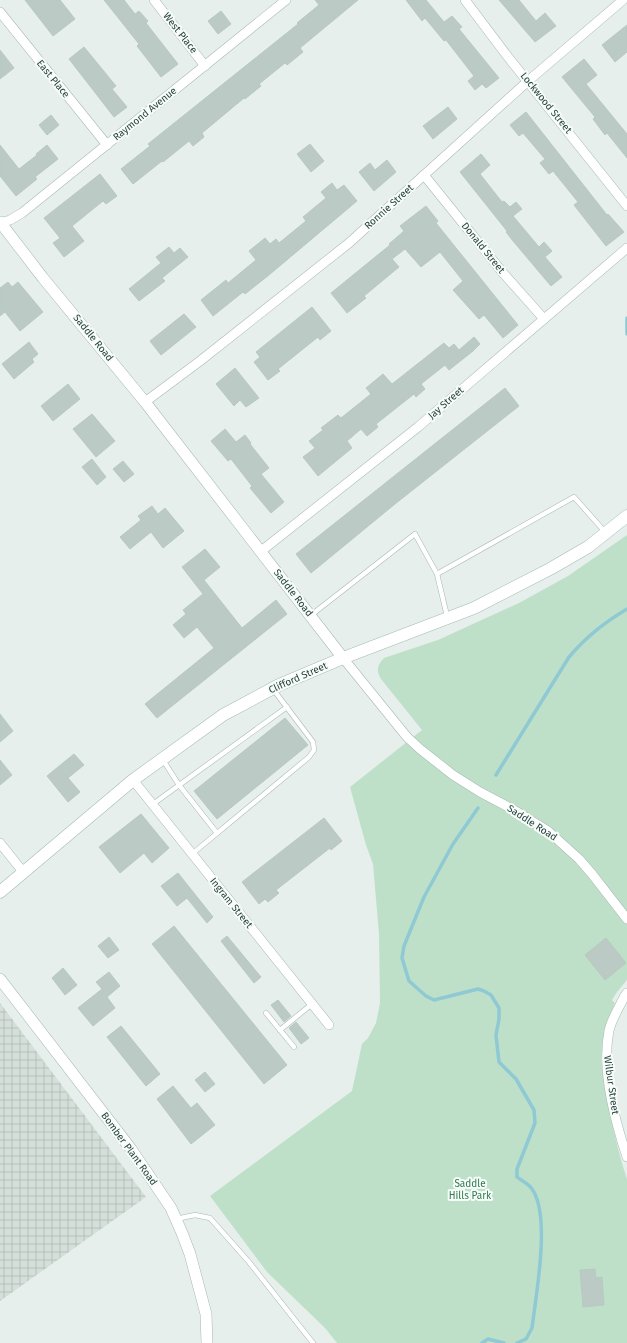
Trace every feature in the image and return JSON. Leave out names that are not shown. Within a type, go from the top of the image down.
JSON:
[{"type":"main road","name":"Clifford Street","points":[[0,892],[133,780],[223,715],[272,688],[343,658],[474,608],[550,569],[588,547],[627,516]]},
{"type":"street","name":"West Place","points":[[154,0],[205,66]]},
{"type":"street","name":"Raymond Avenue","points":[[0,223],[10,220],[22,213],[286,0]]},
{"type":"street","name":"Lockwood Street","points":[[465,0],[508,57],[627,206]]},
{"type":"street","name":"Ronnie Street","points":[[144,402],[200,361],[349,243],[528,81],[623,0]]},
{"type":"street","name":"East Place","points":[[0,12],[107,145]]},
{"type":"street","name":"Donald Street","points":[[424,175],[503,273],[544,319]]},
{"type":"street","name":"Saddle Road","points":[[0,223],[144,402],[310,616],[407,737],[453,775],[548,831],[579,859],[627,919]]},
{"type":"street","name":"Jay Street","points":[[260,552],[418,427],[627,248]]},
{"type":"street","name":"Ingram Street","points":[[133,780],[329,1025]]},
{"type":"street","points":[[0,843],[24,872]]},
{"type":"street","name":"Bomber Plant Road","points":[[0,979],[131,1150],[172,1208],[190,1254],[206,1314],[207,1343]]},
{"type":"street","name":"Wilbur Street","points":[[627,993],[609,1030],[606,1063],[614,1112],[627,1157]]},
{"type":"lane","points":[[437,574],[574,497],[606,532]]},
{"type":"lane","points":[[310,616],[415,534],[437,574],[448,618]]},
{"type":"lane","points":[[192,854],[309,757],[314,750],[313,742],[272,688]]},
{"type":"lane","points":[[153,804],[286,707]]},
{"type":"lane","points":[[162,758],[179,785],[217,833]]},
{"type":"lane","points":[[280,1030],[312,1004]]},
{"type":"lane","points":[[266,1012],[294,1047]]},
{"type":"lane","points":[[176,1219],[195,1215],[210,1218],[249,1262],[312,1343]]},
{"type":"shaded area","points":[[0,1003],[146,1197],[0,1301]]},
{"type":"green space","name":"Saddle Hills Park","points":[[627,535],[627,980],[612,1000],[615,1003],[605,1032],[602,1050],[602,1070],[612,1123],[627,1179],[627,1343],[337,1343],[325,1328],[267,1272],[210,1196],[352,1091],[362,1044],[368,1038],[376,1023],[380,1003],[379,934],[373,864],[366,845],[350,787],[422,730],[381,679],[378,673],[380,663],[384,658],[438,640],[519,603],[568,576]]},
{"type":"building","points":[[25,0],[60,0],[75,19],[53,36]]},
{"type":"building","points":[[104,0],[124,0],[135,14],[139,11],[148,21],[146,23],[178,64],[161,77],[137,46],[139,44]]},
{"type":"building","points":[[315,0],[358,0],[300,48],[303,52],[287,65],[285,63],[259,84],[261,86],[245,99],[244,98],[202,133],[204,137],[193,146],[189,141],[133,184],[121,169],[150,146],[148,144],[298,24],[297,23],[319,5]]},
{"type":"building","points":[[406,0],[426,0],[444,22],[452,16],[462,27],[459,29],[499,78],[486,88],[482,84],[475,90],[468,81],[474,76],[446,40],[444,41],[425,18],[422,21]]},
{"type":"building","points":[[499,0],[519,0],[536,21],[545,13],[556,26],[535,42]]},
{"type":"building","points":[[221,11],[231,24],[218,34],[208,21]]},
{"type":"building","points":[[627,25],[627,52],[615,62],[602,45]]},
{"type":"building","points":[[84,47],[116,86],[112,89],[127,107],[114,117],[69,59]]},
{"type":"building","points":[[0,50],[14,68],[0,79]]},
{"type":"building","points":[[584,59],[597,75],[586,84],[627,134],[627,158],[607,133],[605,135],[593,119],[595,117],[562,77]]},
{"type":"building","points":[[448,107],[457,119],[433,139],[423,126]]},
{"type":"building","points":[[526,112],[607,215],[608,214],[624,232],[606,246],[574,205],[578,202],[553,171],[549,174],[540,163],[545,159],[523,133],[519,136],[510,125]]},
{"type":"building","points":[[51,115],[59,125],[47,135],[39,125]]},
{"type":"building","points":[[310,144],[324,161],[311,172],[297,154]]},
{"type":"building","points":[[0,145],[19,169],[47,145],[58,159],[35,177],[37,179],[16,196],[0,176]]},
{"type":"building","points":[[481,154],[490,165],[480,174],[502,202],[504,201],[510,207],[516,202],[522,209],[513,216],[539,247],[544,242],[552,251],[545,257],[562,277],[551,286],[513,241],[506,232],[507,231],[460,172]]},
{"type":"building","points":[[387,160],[396,172],[374,191],[359,172],[370,163],[375,170]]},
{"type":"building","points":[[100,174],[117,196],[106,204],[103,201],[72,226],[84,241],[64,257],[53,243],[60,238],[44,218]]},
{"type":"building","points":[[332,183],[337,190],[344,185],[357,201],[269,275],[245,294],[243,292],[213,316],[201,300],[226,280],[228,283],[256,260],[249,251],[265,238],[270,244],[276,239],[279,243],[306,221],[303,217],[326,198],[321,192]]},
{"type":"building","points":[[426,206],[438,221],[436,223],[518,325],[503,338],[484,315],[479,319],[453,290],[463,281],[440,252],[421,267],[405,249],[392,259],[399,267],[364,296],[366,298],[347,313],[331,293],[390,245],[389,244],[404,231],[400,226]]},
{"type":"building","points":[[169,247],[174,253],[180,248],[188,257],[162,278],[165,281],[139,301],[129,289],[161,263],[156,257]]},
{"type":"building","points":[[8,282],[12,287],[18,282],[43,312],[20,331],[5,312],[0,316],[0,288]]},
{"type":"building","points":[[312,307],[331,331],[320,340],[318,337],[278,369],[280,371],[268,380],[254,362],[260,357],[256,352]]},
{"type":"building","points":[[184,314],[196,327],[161,355],[150,341]]},
{"type":"building","points":[[474,337],[480,344],[473,351],[449,370],[445,365],[421,384],[425,389],[416,397],[414,394],[376,424],[378,427],[367,436],[361,429],[347,441],[352,448],[318,476],[303,457],[315,448],[309,441],[323,430],[321,428],[338,415],[341,418],[371,394],[366,388],[383,374],[392,384],[444,343],[449,348],[454,344],[459,350]]},
{"type":"building","points":[[29,342],[38,354],[32,359],[34,362],[14,379],[2,364]]},
{"type":"building","points":[[235,368],[259,398],[246,407],[240,400],[234,406],[216,384]]},
{"type":"building","points":[[68,384],[80,399],[53,421],[41,406]]},
{"type":"building","points":[[505,388],[519,406],[395,504],[311,573],[296,554]]},
{"type":"building","points":[[92,414],[115,441],[96,457],[73,429]]},
{"type":"building","points":[[225,429],[236,442],[245,435],[251,443],[250,444],[269,468],[261,474],[284,502],[271,513],[250,488],[252,486],[231,459],[228,461],[211,441]]},
{"type":"building","points":[[92,459],[106,477],[97,485],[82,467]]},
{"type":"building","points":[[123,461],[134,474],[124,482],[113,469]]},
{"type":"building","points":[[152,506],[158,514],[165,508],[184,531],[163,548],[151,532],[130,549],[120,537],[141,520],[138,516]]},
{"type":"building","points":[[205,549],[220,567],[204,580],[242,628],[276,600],[287,614],[157,718],[145,704],[214,648],[197,627],[184,638],[173,625],[186,614],[183,610],[203,594],[182,567]]},
{"type":"building","points":[[0,714],[13,731],[0,742]]},
{"type":"building","points":[[285,718],[308,745],[217,819],[194,791]]},
{"type":"building","points":[[74,754],[84,765],[68,778],[80,792],[68,802],[47,776]]},
{"type":"building","points":[[0,760],[12,775],[0,785]]},
{"type":"building","points":[[141,814],[169,848],[152,863],[144,853],[120,873],[99,847]]},
{"type":"building","points":[[324,818],[342,841],[331,850],[330,848],[276,890],[279,893],[268,902],[265,899],[259,904],[242,882]]},
{"type":"building","points":[[178,873],[213,917],[207,923],[187,898],[177,906],[161,886]]},
{"type":"building","points":[[174,926],[287,1065],[264,1084],[152,944]]},
{"type":"building","points":[[227,936],[261,977],[254,983],[221,941]]},
{"type":"building","points":[[109,937],[119,950],[108,958],[98,946]]},
{"type":"building","points":[[606,938],[626,963],[605,980],[585,955]]},
{"type":"building","points":[[63,968],[77,985],[65,995],[52,978]]},
{"type":"building","points":[[109,972],[120,986],[107,997],[115,1008],[93,1026],[78,1008],[102,989],[96,982]]},
{"type":"building","points":[[278,1000],[291,1016],[284,1022],[271,1005]]},
{"type":"building","points":[[296,1022],[309,1038],[301,1044],[289,1028]]},
{"type":"building","points":[[121,1026],[160,1074],[146,1086],[107,1037]]},
{"type":"building","points":[[205,1072],[215,1084],[205,1092],[195,1080]]},
{"type":"building","points":[[173,1086],[191,1108],[197,1103],[215,1125],[191,1144],[157,1099]]},
{"type":"building","points":[[595,1269],[596,1278],[602,1277],[604,1305],[583,1307],[580,1270]]},
{"type":"waterway","points":[[627,318],[627,334]]},
{"type":"waterway","points":[[496,775],[569,657],[596,630],[627,609]]},
{"type":"waterway","points":[[478,808],[453,844],[424,897],[404,946],[402,958],[409,981],[426,996],[434,1000],[478,989],[491,995],[499,1008],[499,1019],[496,1035],[499,1062],[516,1079],[534,1110],[535,1123],[517,1169],[517,1177],[531,1187],[538,1201],[541,1217],[541,1256],[532,1328],[526,1339],[517,1343]]},
{"type":"waterway","points":[[482,1343],[488,1339],[504,1343]]}]
